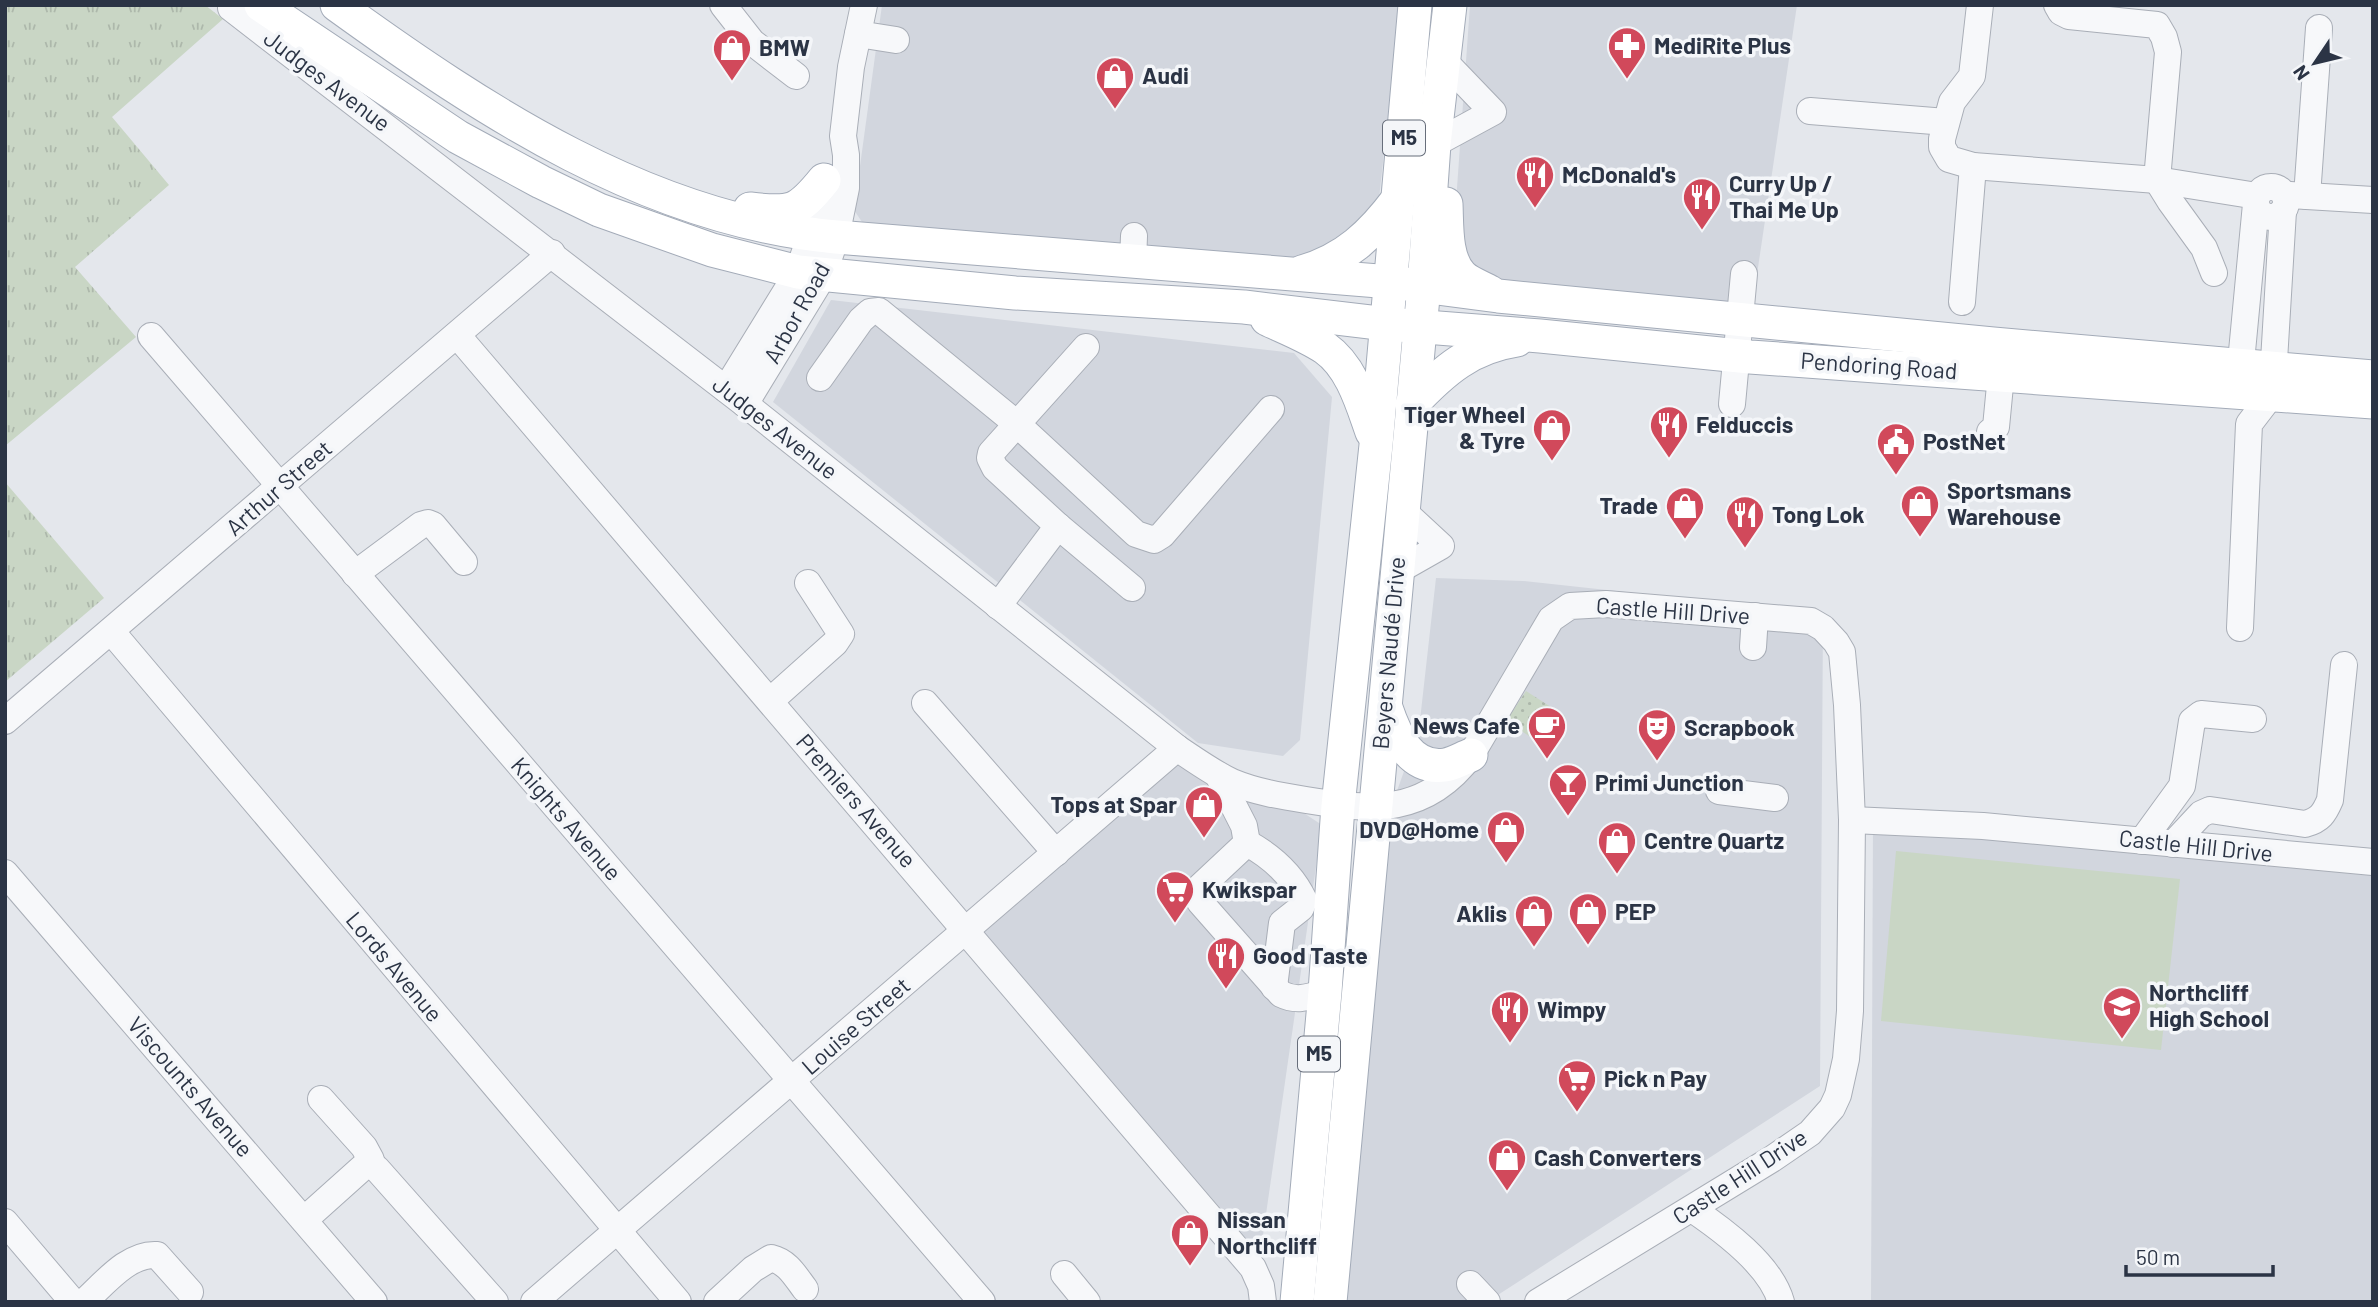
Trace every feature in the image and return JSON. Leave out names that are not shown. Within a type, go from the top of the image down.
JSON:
[{"type":"main road","points":[[337,5],[467,95],[526,130],[633,183],[692,206],[779,230],[824,236],[1133,249],[1289,275],[1391,282]]},
{"type":"main road","name":"Beyers Naudé Drive","points":[[1330,1302],[1412,404],[1403,325],[1391,282],[1415,5]]},
{"type":"main road","name":"Beyers Naudé Drive","points":[[1297,1302],[1339,806],[1376,445],[1403,325],[1424,286],[1434,149],[1450,5]]},
{"type":"main road","name":"Judges Avenue","points":[[246,7],[458,137],[541,182],[599,210],[712,250],[810,274],[1015,293],[1244,307],[1403,325]]},
{"type":"main road","points":[[1434,149],[1445,193],[1448,237],[1454,265],[1462,277],[1498,296]]},
{"type":"main road","points":[[692,206],[727,206],[775,212],[791,210],[807,201],[824,180]]},
{"type":"main road","points":[[1289,275],[1317,268],[1349,251],[1371,232],[1398,199]]},
{"type":"main road","name":"Pendoring Road","points":[[1391,282],[2256,380],[2373,402]]},
{"type":"main road","points":[[1244,307],[1314,342],[1336,358],[1358,394],[1376,445]]},
{"type":"main road","name":"Pendoring Road","points":[[1403,325],[1735,355],[2001,375],[2256,380],[2373,377]]},
{"type":"main road","points":[[1412,404],[1434,380],[1461,360],[1502,342],[1540,336]]},
{"type":"main road","points":[[1384,703],[1393,730],[1404,748],[1423,762],[1445,765],[1471,755]]},
{"type":"street","points":[[723,5],[752,42],[796,76]]},
{"type":"street","name":"Arbor Road","points":[[736,397],[810,274],[846,188],[843,135],[851,67],[864,5]]},
{"type":"street","points":[[1980,5],[1972,76],[1952,102],[1942,139],[1945,155],[1952,162],[1973,166],[2157,180],[2257,200]]},
{"type":"street","points":[[2057,5],[2069,16],[2104,12],[2158,15],[2168,52],[2157,180],[2204,248],[2214,273]]},
{"type":"street","name":"Judges Avenue","points":[[246,7],[1177,748],[1218,775],[1243,786],[1274,795],[1339,806]]},
{"type":"street","points":[[2240,628],[2249,424],[2291,201],[2319,28]]},
{"type":"street","points":[[858,34],[896,40]]},
{"type":"street","points":[[1434,149],[1493,112],[1444,61]]},
{"type":"street","points":[[1810,111],[1947,122]]},
{"type":"street","name":"Arbor Road","points":[[824,236],[824,180],[830,160],[843,135]]},
{"type":"street","points":[[1962,302],[1973,166]]},
{"type":"street","points":[[2257,200],[2259,211],[2267,216],[2275,216],[2291,201],[2373,200]]},
{"type":"street","points":[[2256,380],[2257,200]]},
{"type":"street","name":"Arthur Street","points":[[5,721],[552,253]]},
{"type":"street","points":[[1732,404],[1744,274]]},
{"type":"street","points":[[820,377],[861,320],[870,312],[879,311],[1017,424],[1136,534],[1154,540],[1163,535],[1271,409]]},
{"type":"street","name":"Premiers Avenue","points":[[457,335],[1253,1268],[1261,1286],[1263,1302]]},
{"type":"street","name":"Knights Avenue","points":[[151,336],[982,1302]]},
{"type":"street","points":[[1086,347],[991,453],[990,458],[1005,478],[1132,588]]},
{"type":"street","points":[[1990,432],[1996,426],[2001,375]]},
{"type":"street","points":[[355,574],[421,525],[428,523],[464,562]]},
{"type":"street","points":[[998,606],[1058,526]]},
{"type":"street","points":[[770,701],[835,643],[841,634],[808,583]]},
{"type":"street","name":"Castle Hill Drive","points":[[1339,806],[1374,808],[1419,798],[1440,788],[1458,773],[1551,619],[1565,608],[1576,604],[1606,604],[1811,621],[1823,628],[1842,652],[1852,820],[1850,1011],[1846,1059],[1838,1095],[1832,1108],[1810,1133],[1747,1176],[1538,1302]]},
{"type":"street","points":[[1753,647],[1755,616]]},
{"type":"street","name":"Lords Avenue","points":[[111,631],[678,1302]]},
{"type":"street","points":[[2173,844],[2201,814],[2210,810],[2305,824],[2316,821],[2324,813],[2330,800],[2344,665]]},
{"type":"street","points":[[925,702],[1056,853]]},
{"type":"street","points":[[2142,841],[2182,786],[2192,721],[2196,716],[2201,714],[2253,719]]},
{"type":"street","name":"Louise Street","points":[[534,1302],[1177,748]]},
{"type":"street","points":[[1218,775],[1245,834],[1274,859],[1303,897],[1301,908],[1282,923],[1274,987]]},
{"type":"street","points":[[1719,791],[1775,798]]},
{"type":"street","points":[[1274,795],[1200,887],[1198,897],[1203,908],[1281,994],[1297,999],[1325,992]]},
{"type":"street","name":"Castle Hill Drive","points":[[1852,820],[1983,826],[2373,862]]},
{"type":"street","name":"Viscounts Avenue","points":[[5,873],[374,1302]]},
{"type":"street","points":[[304,1220],[371,1160],[364,1147],[321,1099]]},
{"type":"street","points":[[377,1169],[495,1302]]},
{"type":"street","points":[[1692,1209],[1727,1233],[1774,1282],[1782,1302]]},
{"type":"street","points":[[5,1223],[73,1302]]},
{"type":"street","points":[[84,1302],[122,1268],[147,1254],[157,1255],[190,1292]]},
{"type":"street","points":[[717,1302],[753,1269],[771,1258],[787,1266],[805,1289]]},
{"type":"street","points":[[1063,1274],[1087,1302]]},
{"type":"shaded area","points":[[882,5],[1400,5],[1378,208],[1292,268],[870,229],[854,210]]},
{"type":"shaded area","points":[[1470,5],[1797,5],[1752,308],[1501,287],[1470,268],[1454,230]]},
{"type":"shaded area","points":[[831,300],[1294,353],[1332,397],[1300,740],[1283,756],[1198,743],[773,402]]},
{"type":"shaded area","points":[[1436,578],[1523,581],[1745,605],[1823,617],[1820,1086],[1487,1302],[1342,1302],[1392,805],[1419,729]]},
{"type":"shaded area","points":[[1176,751],[1293,806],[1322,825],[1259,1263],[980,927]]},
{"type":"shaded area","name":"Northcliff High School","points":[[1873,821],[2373,865],[2373,1302],[1871,1302]]},
{"type":"green space","points":[[5,5],[205,5],[223,19],[112,117],[169,185],[75,267],[136,337],[5,446]]},
{"type":"green space","points":[[5,482],[104,598],[5,682]]},
{"type":"green space","points":[[1526,691],[1565,716],[1546,747],[1506,721]]},
{"type":"green space","points":[[1896,851],[2180,879],[2161,1050],[1881,1021]]},
{"type":"place","name":"MediRite Plus","points":[[1627,80]]},
{"type":"place","name":"BMW","points":[[732,82]]},
{"type":"place","name":"Audi","points":[[1115,110]]},
{"type":"place","name":"McDonald's","points":[[1535,209]]},
{"type":"place","name":"Curry Up / Thai Me Up","points":[[1702,231]]},
{"type":"place","name":"Felduccis","points":[[1669,459]]},
{"type":"place","name":"Tiger Wheel & Tyre","points":[[1552,462]]},
{"type":"place","name":"PostNet","points":[[1896,476]]},
{"type":"place","name":"Sportsmans Warehouse","points":[[1920,538]]},
{"type":"place","name":"Trade","points":[[1685,540]]},
{"type":"place","name":"Tong Lok","points":[[1745,549]]},
{"type":"place","name":"News Cafe","points":[[1547,760]]},
{"type":"place","name":"Scrapbook","points":[[1657,762]]},
{"type":"place","name":"Primi Junction","points":[[1568,817]]},
{"type":"place","name":"Tops at Spar","points":[[1204,839]]},
{"type":"place","name":"DVD@Home","points":[[1506,864]]},
{"type":"place","name":"Centre Quartz","points":[[1617,875]]},
{"type":"place","name":"Kwikspar","points":[[1175,924]]},
{"type":"place","name":"PEP","points":[[1588,946]]},
{"type":"place","name":"Aklis","points":[[1534,948]]},
{"type":"place","name":"Good Taste","points":[[1226,990]]},
{"type":"place","name":"Northcliff High School","points":[[2122,1040]]},
{"type":"place","name":"Wimpy","points":[[1510,1044]]},
{"type":"place","name":"Pick n Pay","points":[[1577,1113]]},
{"type":"place","name":"Cash Converters","points":[[1507,1192]]},
{"type":"place","name":"Nissan Northcliff","points":[[1190,1267]]}]
